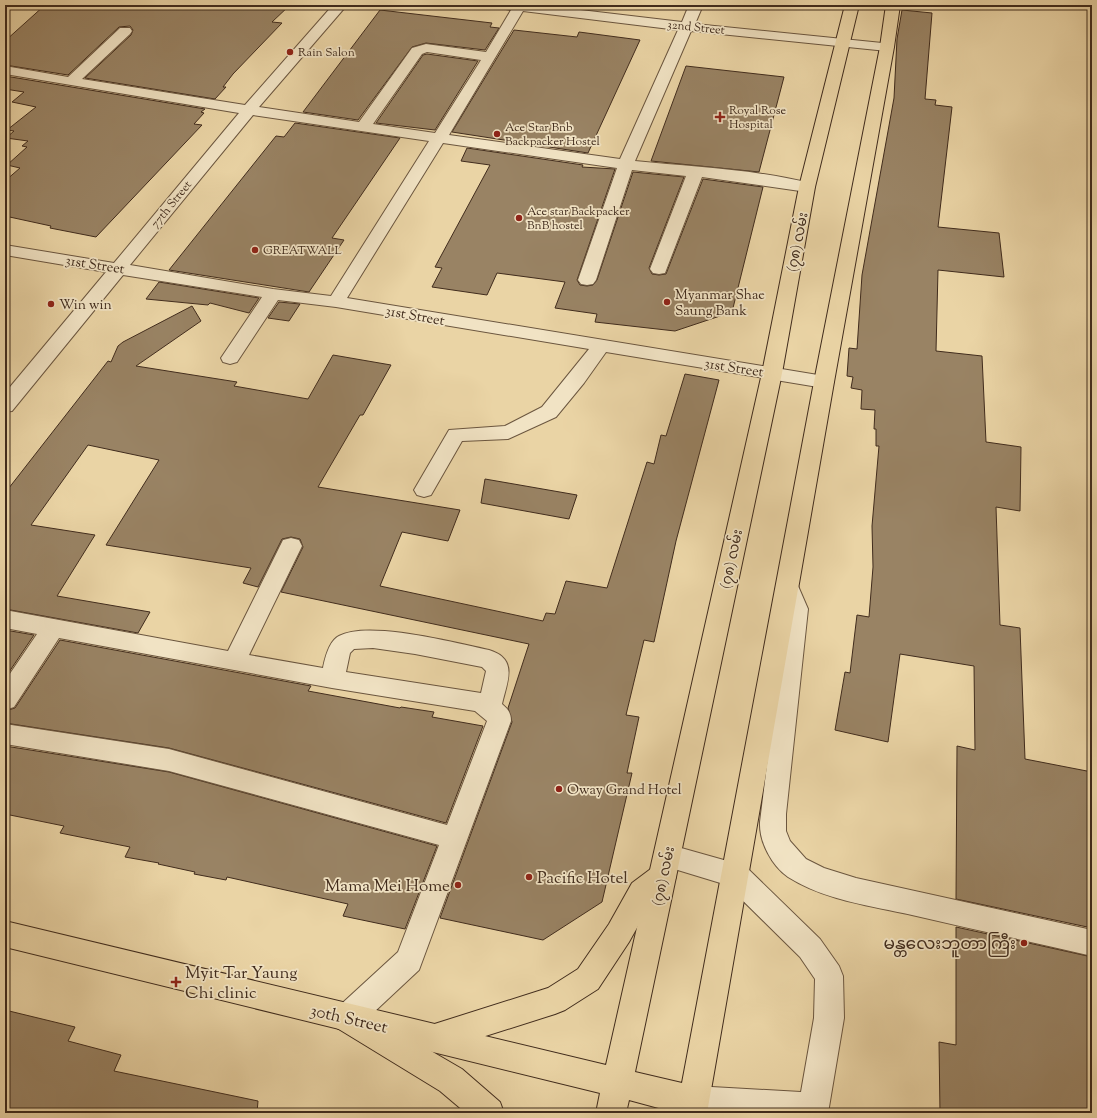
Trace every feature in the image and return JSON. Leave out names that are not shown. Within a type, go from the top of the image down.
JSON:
[{"type":"main road","name":"(၇၈) လမ်း","points":[[611,1113],[772,373],[807,187],[852,5]]},
{"type":"main road","points":[[693,1107],[824,382],[887,47],[893,5]]},
{"type":"main road","points":[[435,1037],[554,1000],[588,980],[619,933],[627,916],[642,892],[664,867]]},
{"type":"main road","name":"30th Street","points":[[5,934],[347,1018],[435,1037],[618,1083],[693,1107]]},
{"type":"main road","points":[[347,1018],[451,1080],[489,1113]]},
{"type":"street","name":"77th Street","points":[[5,406],[250,109],[340,5]]},
{"type":"street","points":[[587,280],[626,164],[688,27],[696,5]]},
{"type":"street","points":[[336,302],[490,57],[512,6]]},
{"type":"street","name":"32nd Street","points":[[512,6],[585,10],[688,27],[887,47]]},
{"type":"street","points":[[71,82],[124,31]]},
{"type":"street","points":[[363,127],[417,51],[426,48],[490,57]]},
{"type":"street","points":[[5,70],[71,82],[438,138],[626,164],[763,179],[807,187]]},
{"type":"street","points":[[659,269],[696,171]]},
{"type":"street","name":"31st Street","points":[[5,250],[273,294],[336,302],[824,382]]},
{"type":"street","points":[[230,358],[273,294]]},
{"type":"street","points":[[424,490],[456,435],[508,432],[549,412],[577,379],[601,346]]},
{"type":"street","points":[[235,660],[291,546]]},
{"type":"street","points":[[788,585],[797,609],[773,814],[774,835],[781,850],[794,867],[820,879],[856,890],[1092,943]]},
{"type":"street","points":[[5,619],[332,678],[476,701],[489,708],[499,716],[499,721],[408,961],[347,1018]]},
{"type":"street","points":[[5,700],[54,628]]},
{"type":"street","points":[[332,678],[340,650],[347,642],[360,639],[400,643],[489,659],[496,665],[498,671],[489,708]]},
{"type":"street","points":[[5,734],[169,760],[454,838]]},
{"type":"street","points":[[664,867],[735,875],[810,948],[829,976],[828,1018],[813,1111],[693,1107]]},
{"type":"building","points":[[45,5],[290,5],[272,22],[282,23],[233,74],[223,87],[226,87],[215,99],[85,78],[131,35],[133,30],[130,26],[119,27],[68,75],[5,65],[5,41]]},
{"type":"building","points":[[380,10],[492,23],[490,27],[499,28],[485,50],[426,43],[412,47],[358,120],[303,112]]},
{"type":"building","points":[[902,10],[932,13],[925,99],[936,100],[935,105],[952,107],[938,227],[999,233],[1004,277],[938,270],[936,351],[982,356],[986,442],[1021,447],[1020,511],[996,507],[1000,625],[1020,628],[1025,759],[1092,772],[1092,928],[956,899],[957,746],[975,750],[974,666],[900,654],[888,742],[835,730],[845,672],[850,673],[857,615],[869,617],[873,567],[872,526],[879,446],[876,446],[876,429],[874,429],[875,410],[861,409],[862,390],[851,388],[853,377],[847,376],[849,348],[857,349],[862,275],[894,98],[897,39]]},
{"type":"building","points":[[514,30],[577,37],[579,32],[640,40],[588,153],[452,132]]},
{"type":"building","points":[[427,54],[478,61],[435,130],[376,123],[423,55]]},
{"type":"building","name":"Royal Rose Hospital","points":[[686,66],[784,77],[759,172],[651,161]]},
{"type":"building","points":[[5,76],[205,109],[201,112],[204,113],[194,124],[202,125],[96,237],[50,228],[51,226],[5,216],[5,181],[20,168],[7,165],[27,147],[22,146],[28,141],[6,138],[14,131],[7,130],[36,107],[12,102],[24,92],[5,89]]},
{"type":"building","points":[[295,123],[400,138],[332,238],[344,240],[309,292],[169,270],[276,136],[284,137]]},
{"type":"building","points":[[467,148],[583,165],[582,167],[615,169],[577,280],[580,285],[587,286],[593,285],[597,280],[633,172],[684,177],[649,268],[652,274],[659,275],[666,274],[703,179],[763,187],[732,312],[675,331],[595,322],[597,314],[555,308],[565,282],[497,273],[487,295],[432,287],[442,268],[435,267],[490,165],[461,161]]},
{"type":"building","points":[[159,282],[259,298],[249,313],[210,303],[208,305],[146,299]]},
{"type":"building","points":[[279,302],[300,304],[289,321],[268,318]]},
{"type":"building","points":[[192,306],[201,321],[136,366],[237,382],[234,386],[308,399],[333,355],[391,365],[363,415],[360,415],[318,487],[460,510],[448,541],[402,532],[380,586],[543,621],[546,613],[555,614],[566,581],[607,588],[647,462],[654,464],[661,435],[666,436],[685,374],[719,380],[676,541],[654,642],[644,640],[626,715],[639,717],[627,773],[632,773],[602,902],[543,940],[440,918],[512,722],[508,708],[529,644],[281,592],[303,547],[300,539],[291,537],[282,539],[258,587],[243,583],[251,568],[106,545],[159,460],[88,445],[31,525],[95,535],[57,596],[150,612],[138,633],[5,609],[5,493],[108,361],[111,362],[118,346]]},
{"type":"building","points":[[485,479],[577,495],[569,519],[481,503]]},
{"type":"building","points":[[5,630],[34,635],[5,678]]},
{"type":"building","points":[[60,640],[311,686],[308,691],[400,708],[434,712],[432,717],[483,726],[446,823],[169,748],[5,723],[5,711],[15,708]]},
{"type":"building","points":[[5,746],[169,772],[437,846],[405,929],[343,916],[348,904],[227,877],[226,880],[194,874],[195,872],[158,864],[159,863],[125,857],[130,847],[60,833],[64,826],[5,814]]},
{"type":"building","points":[[956,927],[1092,957],[1092,1113],[940,1113],[939,1042],[956,1045]]},
{"type":"building","points":[[5,1010],[75,1027],[68,1041],[121,1055],[114,1071],[258,1101],[257,1113],[5,1113]]},
{"type":"place","name":"Rain Salon","points":[[290,52]]},
{"type":"place","name":"Royal Rose Hospital","points":[[720,117]]},
{"type":"place","name":"Ace Star Bnb Backpacker Hostel","points":[[497,134]]},
{"type":"place","name":"Ace star Backpacker BnB hostel","points":[[519,218]]},
{"type":"place","name":"GREATWALL","points":[[255,250]]},
{"type":"place","name":"Myanmar Shae Saung Bank","points":[[667,302]]},
{"type":"place","name":"Win win","points":[[51,304]]},
{"type":"place","name":"Oway Grand Hotel","points":[[559,789]]},
{"type":"place","name":"Pacific Hotel","points":[[529,877]]},
{"type":"place","name":"Mama Mei Home","points":[[458,885]]},
{"type":"place","name":"မန္တလေးဘူတာကြီး","points":[[1024,943]]},
{"type":"place","name":"Myit Tar Yaung Chi clinic","points":[[176,982]]}]
